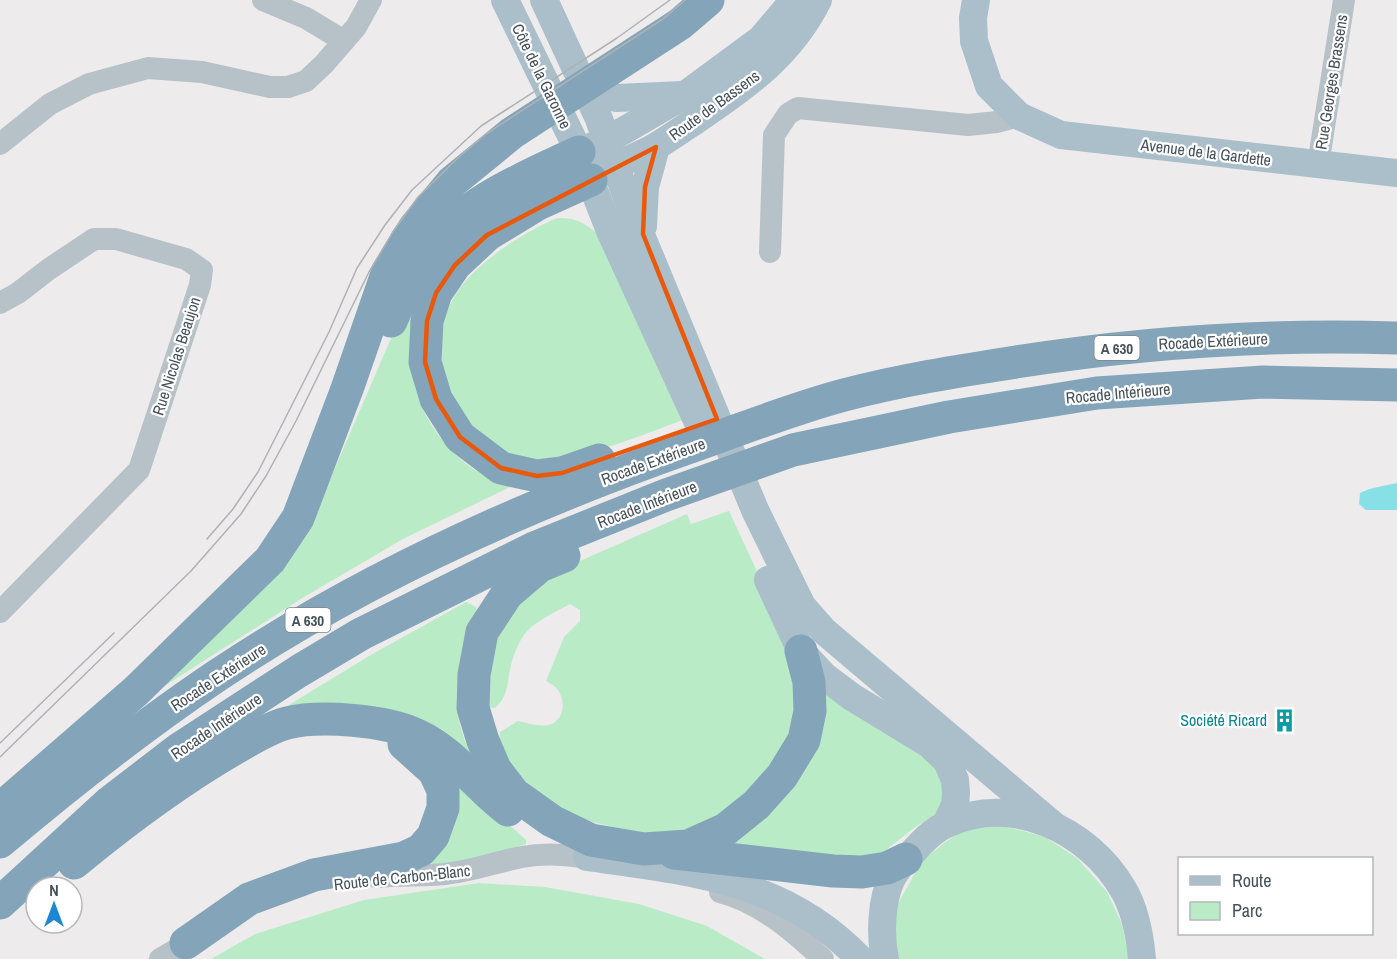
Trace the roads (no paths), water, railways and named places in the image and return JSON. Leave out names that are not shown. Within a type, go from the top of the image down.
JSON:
[{"type":"highway","points":[[298,518],[347,389],[388,271],[414,227],[453,182],[512,133],[680,24],[708,0]]},
{"type":"highway","points":[[533,174],[544,139],[544,83]]},
{"type":"highway","points":[[0,809],[127,699],[270,560],[298,518],[359,394],[408,282],[431,246],[458,219],[492,196],[533,174],[599,159]]},
{"type":"highway","points":[[599,159],[538,204],[488,235],[455,265],[436,293],[427,321],[425,362],[436,399],[460,438],[501,468],[537,476],[562,473],[647,452]]},
{"type":"highway","name":"Rocade Extérieure","points":[[0,842],[159,715],[221,673],[327,609],[421,559],[647,452],[780,407],[842,396],[938,374],[1093,350],[1178,342],[1260,338],[1397,338]]},
{"type":"highway","name":"Rocade Intérieure","points":[[0,903],[110,802],[179,748],[361,634],[534,548],[853,437],[949,417],[1097,393],[1263,382],[1397,385]]},
{"type":"highway","points":[[668,502],[540,566],[507,594],[482,632],[474,675],[473,708],[495,769],[514,794],[552,821],[591,840],[644,849],[843,872],[887,868],[906,859]]},
{"type":"highway","points":[[644,849],[688,846],[726,829],[756,805],[782,776],[804,740],[810,711],[809,682],[801,651]]},
{"type":"highway","points":[[60,875],[124,822],[195,772],[255,737],[286,723],[324,718],[372,722],[416,734],[446,752],[498,803],[543,838],[587,857]]},
{"type":"highway","points":[[173,951],[249,899],[314,874],[404,858],[421,850],[433,836],[443,808],[443,790],[434,771],[410,747],[372,722]]},
{"type":"highway","points":[[0,924],[24,905]]},
{"type":"main road","name":"Côte de la Garonne","points":[[505,0],[544,83],[599,159]]},
{"type":"main road","name":"Côte de la Garonne","points":[[544,0],[587,91],[599,159]]},
{"type":"main road","points":[[599,159],[761,39],[794,0]]},
{"type":"main road","name":"Route de Bassens","points":[[599,159],[656,147],[736,93],[781,55],[807,20],[818,0]]},
{"type":"main road","name":"Avenue de la Gardette","points":[[976,0],[973,18],[974,41],[989,86],[1019,116],[1061,135],[1397,174]]},
{"type":"main road","points":[[587,91],[616,98],[685,95]]},
{"type":"main road","points":[[638,226],[645,187],[656,147]]},
{"type":"main road","points":[[599,159],[620,207],[638,226],[754,510],[802,606],[824,631],[1052,824],[1077,840],[1102,861],[1123,889],[1136,920],[1142,959]]},
{"type":"main road","points":[[599,159],[610,231],[801,651],[824,676],[852,697],[929,744],[947,761],[955,780],[956,792],[955,805],[946,824]]},
{"type":"main road","points":[[885,959],[882,916],[892,879],[926,837],[946,824],[975,814],[997,812],[1016,814],[1052,824]]},
{"type":"main road","points":[[587,857],[680,870],[735,883],[778,899],[812,918],[860,959]]},
{"type":"street","points":[[263,0],[306,18],[344,41]]},
{"type":"street","points":[[0,144],[50,104],[89,84],[148,68],[202,72],[270,87],[288,87],[306,81],[364,17],[371,0]]},
{"type":"street","name":"Rue Georges Brassens","points":[[1318,165],[1344,0]]},
{"type":"street","points":[[770,252],[774,135],[788,114],[798,108],[969,125],[997,122],[1019,116]]},
{"type":"street","name":"Rue Nicolas Beaujon","points":[[0,303],[18,293],[94,239],[116,239],[186,259],[202,270],[200,285],[139,470],[0,612]]},
{"type":"street","name":"Route de Carbon-Blanc","points":[[173,951],[251,910],[317,887],[372,877],[443,874],[522,857],[553,854],[587,857],[730,895],[789,929],[823,959]]},
{"type":"water","points":[[1397,483],[1397,510],[1366,510],[1359,504],[1360,493]]},
{"type":"tram line","points":[[207,539],[233,509],[258,472],[329,332],[357,268],[385,225],[412,190],[481,126],[617,38],[670,0]]},
{"type":"tram line","points":[[0,757],[191,571],[241,514],[266,476],[296,421],[369,272],[394,230],[418,197],[486,134],[663,19],[685,0]]},
{"type":"tram line","points":[[0,743],[114,633]]},
{"type":"place","name":"Société Ricard","points":[[1285,720]]}]
